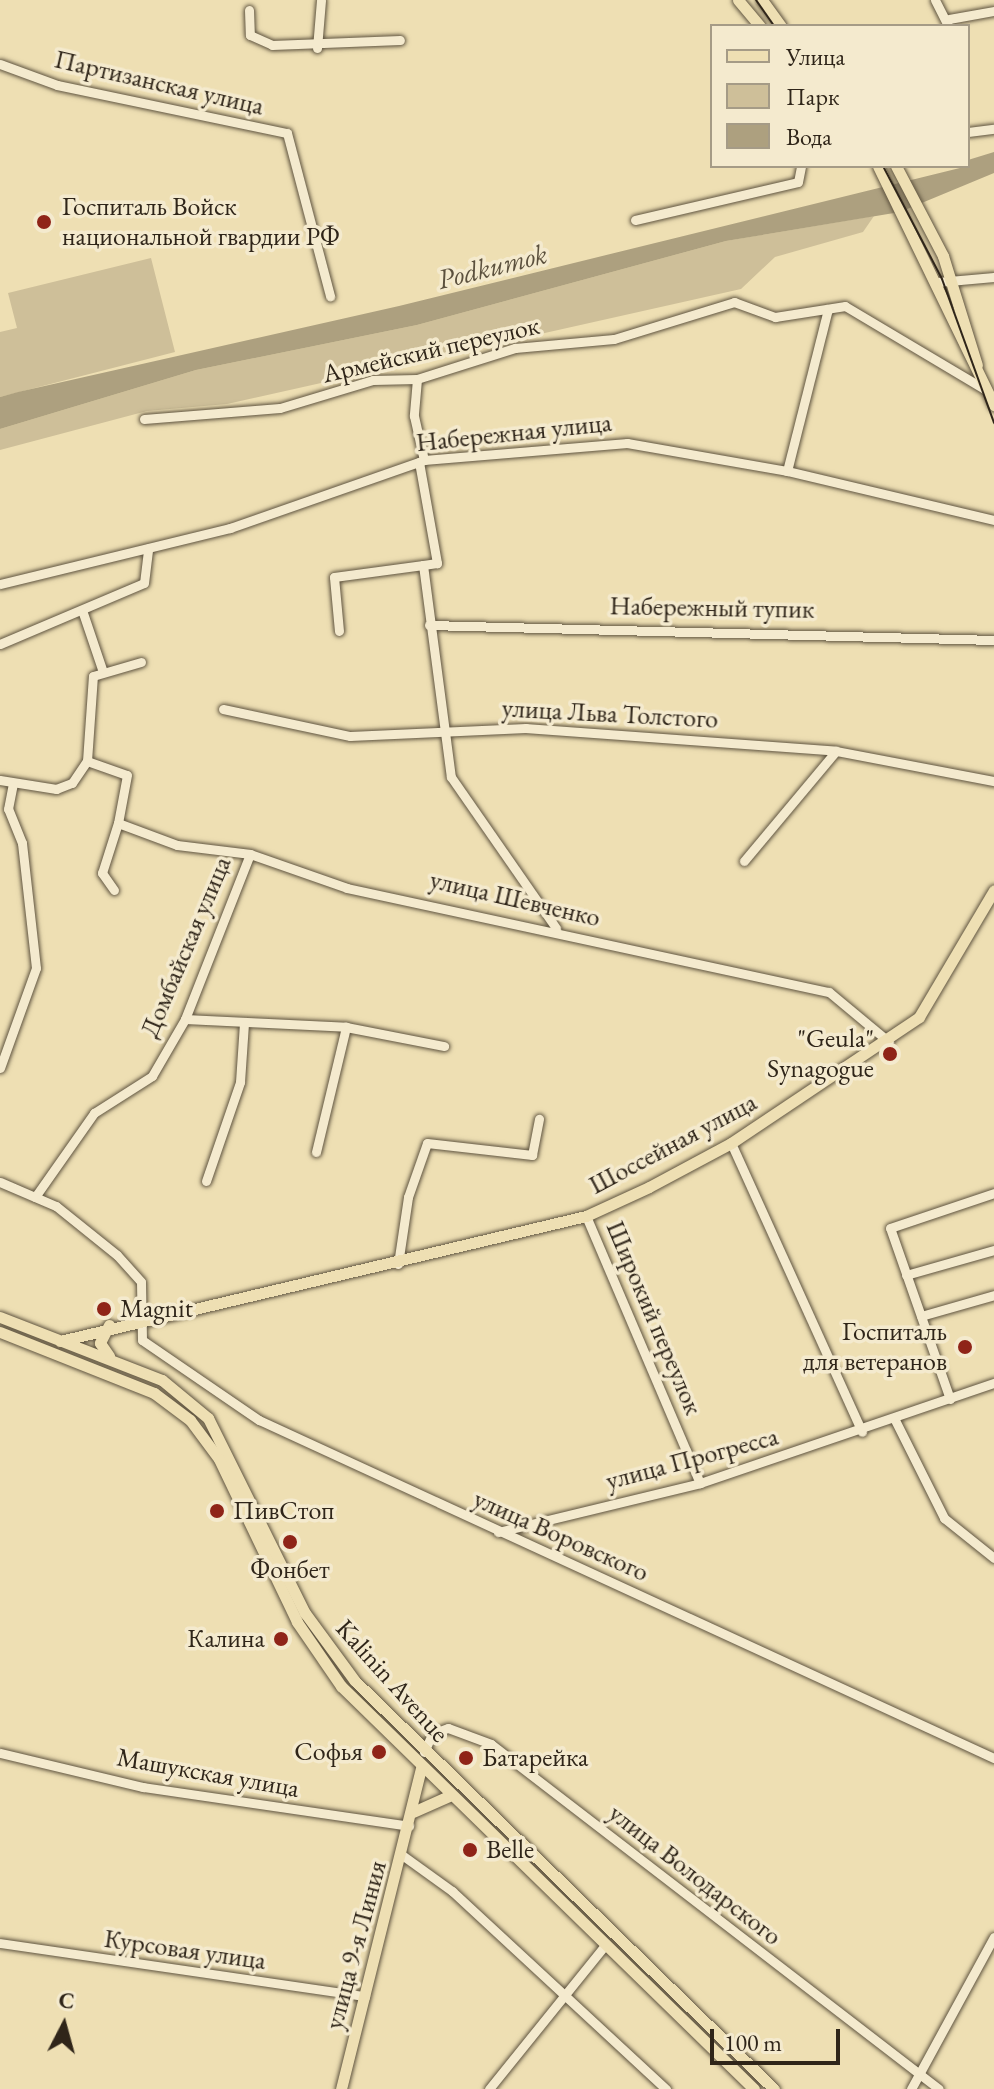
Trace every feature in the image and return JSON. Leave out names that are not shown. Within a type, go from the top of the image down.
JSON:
[{"type":"main road","points":[[738,0],[758,24]]},
{"type":"main road","points":[[762,0],[780,24]]},
{"type":"main road","points":[[879,168],[929,263],[984,389],[994,405]]},
{"type":"main road","points":[[897,168],[943,256],[984,389]]},
{"type":"main road","name":"Шоссейная улица","points":[[61,1339],[109,1325],[398,1264],[586,1216],[731,1143],[889,1042],[933,998],[994,890]]},
{"type":"main road","name":"Kalinin Avenue","points":[[0,1317],[162,1380],[208,1418],[305,1613],[355,1681],[424,1752],[774,2089]]},
{"type":"main road","points":[[109,1325],[100,1343],[113,1359]]},
{"type":"main road","name":"Kalinin Avenue","points":[[0,1332],[154,1393],[190,1420],[219,1459],[316,1654],[420,1770],[754,2089]]},
{"type":"main road","points":[[56,1353],[61,1339]]},
{"type":"main road","name":"улица 9-я Линия","points":[[341,2089],[413,1812],[424,1752]]},
{"type":"main road","points":[[413,1812],[449,1796]]},
{"type":"street","points":[[317,48],[321,0]]},
{"type":"street","points":[[935,0],[948,22],[994,11]]},
{"type":"street","points":[[249,10],[250,35],[317,48],[400,40]]},
{"type":"street","name":"Партизанская улица","points":[[0,64],[57,85],[287,133],[330,296]]},
{"type":"street","points":[[970,131],[994,129]]},
{"type":"street","points":[[635,220],[798,182],[801,168]]},
{"type":"street","points":[[938,282],[994,277]]},
{"type":"street","name":"Армейский переулок","points":[[144,419],[280,408],[373,380],[417,379],[515,348],[626,337],[734,302],[775,317],[845,306],[984,389]]},
{"type":"street","points":[[787,471],[828,309]]},
{"type":"street","points":[[339,631],[334,577],[437,563],[414,416],[417,379]]},
{"type":"street","name":"Набережная улица","points":[[0,584],[308,505],[422,461],[627,443],[787,471],[994,520]]},
{"type":"street","points":[[0,644],[144,583],[148,548]]},
{"type":"street","points":[[423,565],[442,730],[451,777],[556,928]]},
{"type":"street","points":[[82,610],[103,672]]},
{"type":"street","name":"Набережный тупик","points":[[429,625],[994,640]]},
{"type":"street","points":[[0,780],[56,789],[72,783],[87,761],[93,676],[141,662]]},
{"type":"street","name":"улица Льва Толстого","points":[[223,709],[350,736],[526,728],[836,751],[994,781]]},
{"type":"street","points":[[744,861],[836,751]]},
{"type":"street","points":[[87,761],[127,775],[118,823],[102,873],[114,890]]},
{"type":"street","points":[[0,1068],[36,968],[22,843],[8,809],[13,784]]},
{"type":"street","name":"улица Шевченко","points":[[118,823],[177,845],[250,854],[347,888],[556,928],[707,970],[829,992],[889,1042]]},
{"type":"street","name":"Домбайская улица","points":[[35,1197],[94,1113],[152,1076],[185,1019],[250,854]]},
{"type":"street","points":[[185,1019],[346,1027],[444,1046]]},
{"type":"street","points":[[206,1181],[240,1082],[244,1023]]},
{"type":"street","points":[[316,1152],[346,1027]]},
{"type":"street","points":[[398,1264],[408,1197],[427,1143],[532,1155],[539,1119]]},
{"type":"street","points":[[731,1143],[862,1432]]},
{"type":"street","points":[[0,1182],[35,1197],[105,1245],[141,1282],[138,1320]]},
{"type":"street","points":[[950,1399],[890,1228],[994,1193]]},
{"type":"street","name":"Широкий переулок","points":[[586,1216],[700,1483]]},
{"type":"street","points":[[906,1275],[994,1250]]},
{"type":"street","points":[[921,1316],[994,1295]]},
{"type":"street","name":"улица Воровского","points":[[138,1320],[142,1340],[259,1420],[994,1758]]},
{"type":"street","name":"улица Прогресса","points":[[498,1532],[700,1483],[862,1432],[994,1383]]},
{"type":"street","points":[[895,1420],[944,1518],[994,1558]]},
{"type":"street","name":"улица Володарского","points":[[424,1752],[432,1734],[448,1728],[491,1744],[917,2076],[939,2089]]},
{"type":"street","name":"Машукская улица","points":[[0,1753],[143,1787],[409,1826]]},
{"type":"street","points":[[402,1855],[563,1994],[666,2089]]},
{"type":"street","points":[[911,2089],[994,1937]]},
{"type":"street","name":"Курсовая улица","points":[[0,1943],[365,1996]]},
{"type":"street","points":[[489,2089],[605,1945]]},
{"type":"green space","points":[[874,216],[863,232],[775,257],[741,289],[227,404],[147,411],[0,450],[0,429],[196,370],[417,325],[726,241]]},
{"type":"green space","points":[[151,258],[175,352],[0,397],[0,332],[17,328],[8,293]]},
{"type":"water","points":[[994,152],[994,173],[900,212],[726,241],[417,325],[196,370],[0,429],[0,397],[399,306],[970,168],[970,159]]},
{"type":"tram line","points":[[756,0],[773,24]]},
{"type":"tram line","points":[[884,168],[942,279],[994,423]]},
{"type":"place","name":"Госпиталь Войск национальной гвардии РФ","points":[[44,222]]},
{"type":"place","name":"\"Geula\" Synagogue","points":[[890,1054]]},
{"type":"place","name":"Magnit","points":[[104,1309]]},
{"type":"place","name":"Госпиталь для ветеранов","points":[[965,1347]]},
{"type":"place","name":"ПивСтоп","points":[[217,1511]]},
{"type":"place","name":"Фонбет","points":[[290,1542]]},
{"type":"place","name":"Калина","points":[[281,1639]]},
{"type":"place","name":"Софья","points":[[379,1752]]},
{"type":"place","name":"Батарейка","points":[[466,1758]]},
{"type":"place","name":"Belle","points":[[470,1850]]},
{"type":"water label","name":"Podkumok","points":[[492,266]]}]
